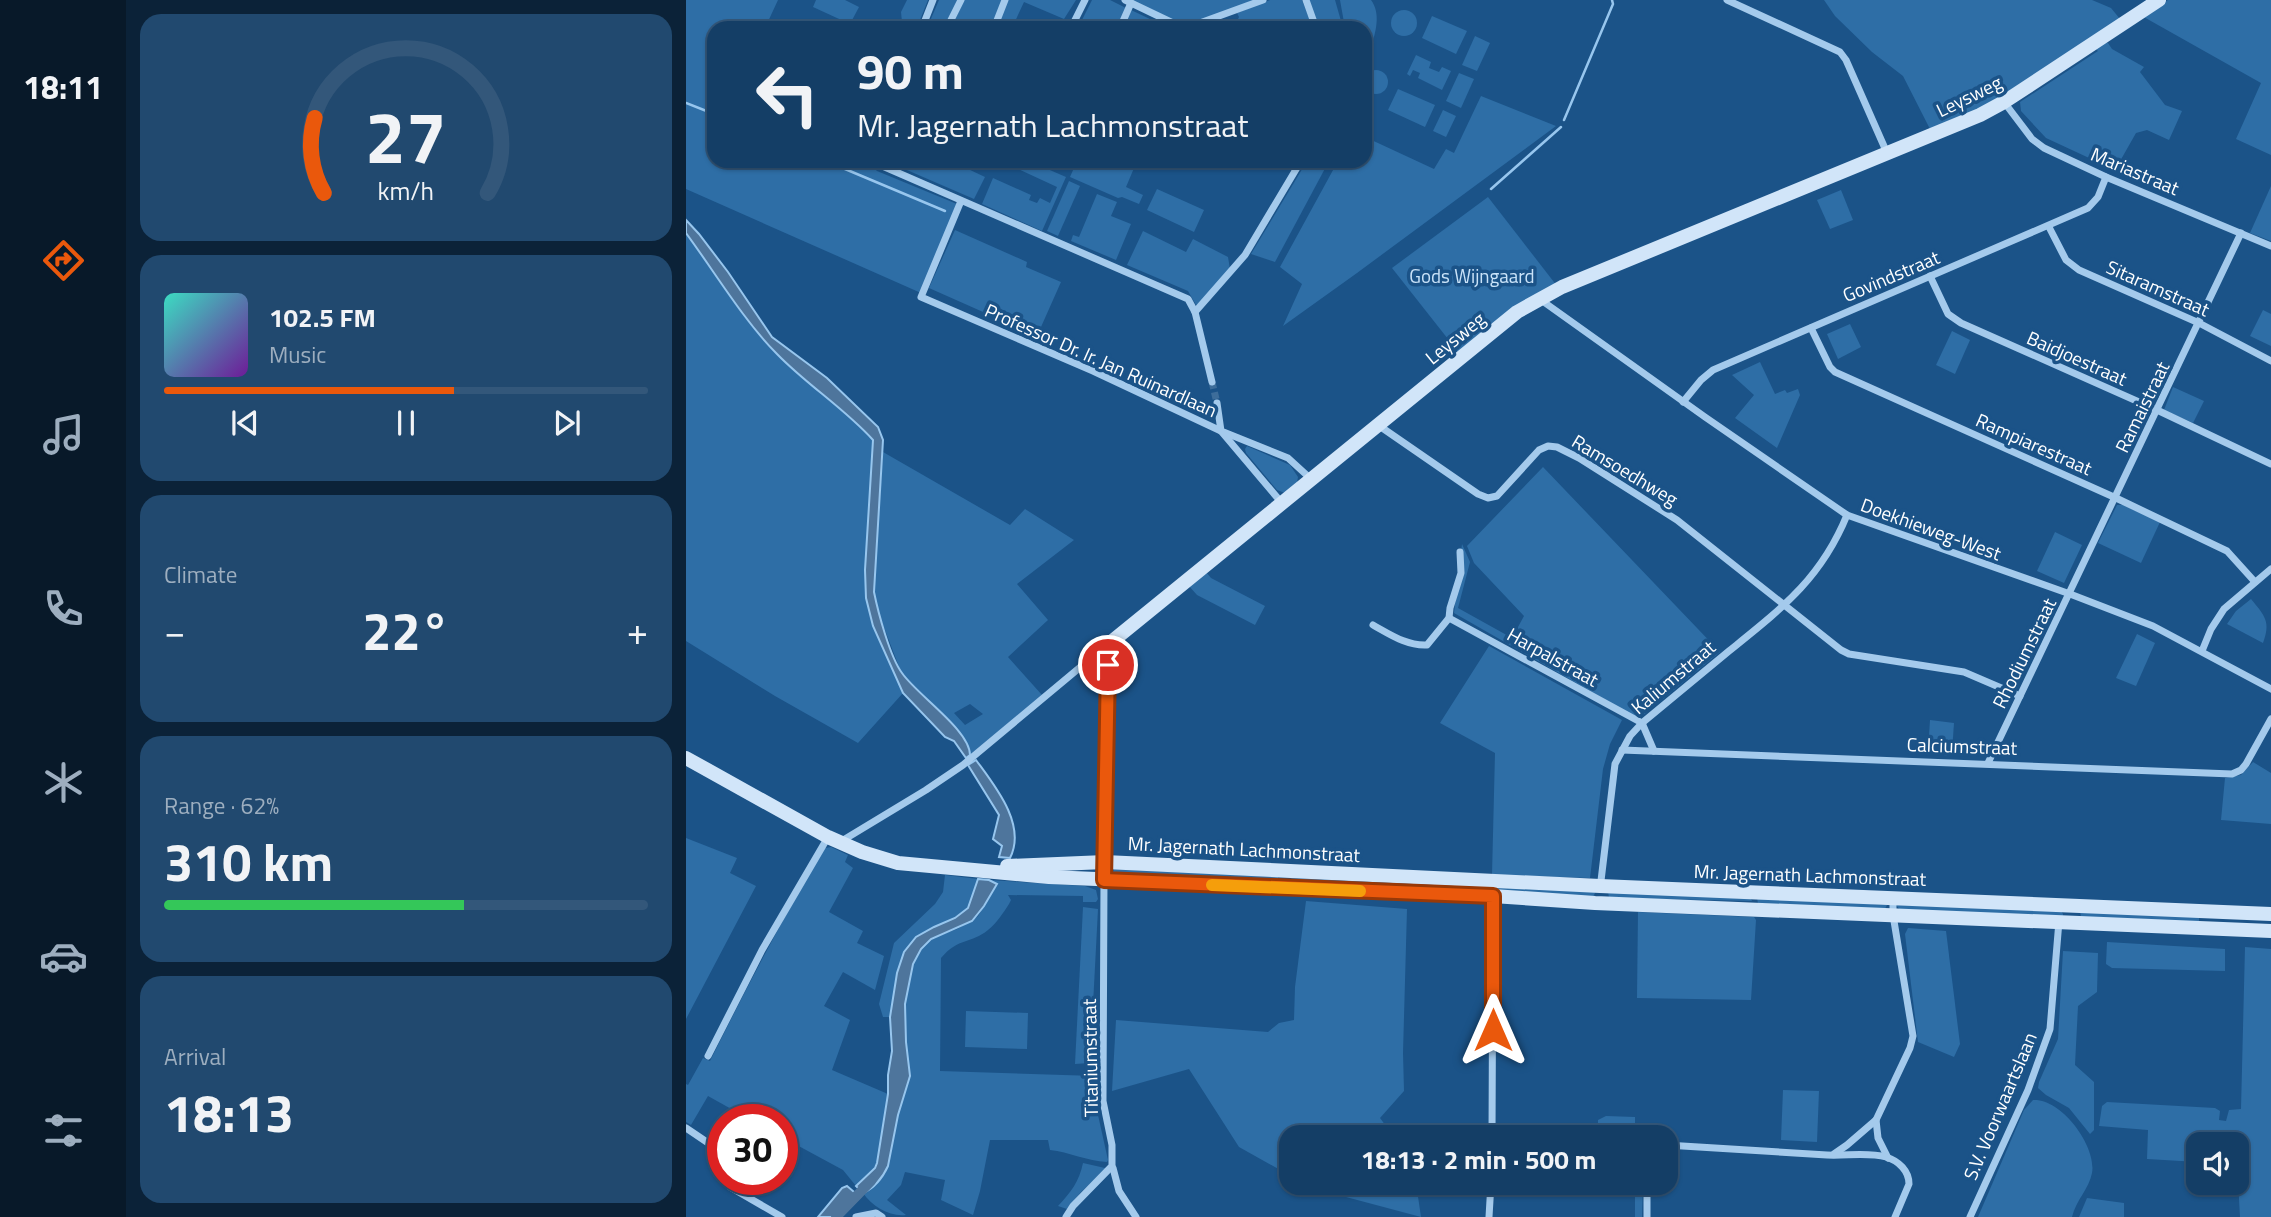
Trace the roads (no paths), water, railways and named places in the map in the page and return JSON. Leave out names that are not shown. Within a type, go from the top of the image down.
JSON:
[{"type":"main road","name":"Leysweg","points":[[1110,643],[1517,312],[1562,286],[1980,115],[2159,0]]},
{"type":"main road","points":[[1104,880],[1110,643]]},
{"type":"main road","points":[[686,758],[833,839],[898,863],[950,868]]},
{"type":"main road","name":"Mr. Jagernath Lachmonstraat","points":[[950,868],[1105,862],[2271,914]]},
{"type":"main road","name":"Mr. Jagernath Lachmonstraat","points":[[950,868],[1104,880],[2271,931]]},
{"type":"main road","points":[[2064,921],[2069,906]]},
{"type":"main road","points":[[2200,911],[2200,928]]},
{"type":"street","points":[[925,21],[933,0]]},
{"type":"street","points":[[950,21],[961,0]]},
{"type":"street","points":[[996,21],[1006,0]]},
{"type":"street","points":[[1074,21],[1085,0]]},
{"type":"street","points":[[1204,21],[1263,0]]},
{"type":"street","points":[[1306,0],[1314,21]]},
{"type":"street","points":[[1727,0],[1840,52],[1846,60],[1886,153]]},
{"type":"street","points":[[1122,21],[1128,1],[1169,21]]},
{"type":"street","name":"Mariastraat","points":[[2004,102],[2032,139],[2044,148],[2105,177],[2271,246]]},
{"type":"street","points":[[887,168],[1188,299],[1195,312],[1212,382]]},
{"type":"street","points":[[1195,312],[1245,255],[1297,168]]},
{"type":"street","name":"Govindstraat","points":[[1683,402],[1713,370],[2049,227],[2095,203],[2105,177]]},
{"type":"street","name":"Professor Dr. Ir. Jan Ruinardlaan","points":[[961,201],[921,297],[1093,371],[1222,431],[1281,502]]},
{"type":"street","name":"Sitaramstraat","points":[[2049,227],[2066,260],[2072,266],[2199,323],[2271,361]]},
{"type":"street","name":"Ramaistraat","points":[[2070,594],[2241,233]]},
{"type":"street","name":"Baidjoestraat","points":[[1930,276],[1948,314],[1961,323],[2271,464]]},
{"type":"street","name":"Doekhieweg-West","points":[[1540,300],[1847,515],[2153,626],[2271,689]]},
{"type":"street","name":"Rampiarestraat","points":[[1811,328],[1835,372],[2116,498],[2227,551],[2255,582]]},
{"type":"street","points":[[1217,404],[1222,431],[1288,458],[1311,478]]},
{"type":"street","name":"Ramsoedhweg","points":[[1378,425],[1478,494],[1488,498],[1497,496],[1539,450],[1548,446],[1557,447],[1677,520],[1786,605]]},
{"type":"street","name":"Kaliumstraat","points":[[1601,903],[1600,886],[1615,764],[1630,736],[1642,723],[1786,605],[1819,568],[1836,543],[1847,515]]},
{"type":"street","points":[[1373,625],[1416,646],[1427,645],[1449,618],[1461,573],[1460,552]]},
{"type":"street","points":[[2202,651],[2211,629],[2224,609],[2271,569]]},
{"type":"street","name":"Rhodiumstraat","points":[[1988,763],[2070,594]]},
{"type":"street","points":[[1786,605],[1849,654],[1964,672],[2020,696]]},
{"type":"street","name":"Harpalstraat","points":[[1449,618],[1642,723]]},
{"type":"street","points":[[708,1056],[762,950],[833,839],[926,790],[963,765],[1110,643]]},
{"type":"street","name":"Calciumstraat","points":[[1622,750],[2232,774],[2246,764],[2271,719]]},
{"type":"street","points":[[1642,723],[1654,751]]},
{"type":"street","name":"Titaniumstraat","points":[[1104,880],[1102,1101],[1112,1145],[1112,1166],[1119,1191],[1136,1217]]},
{"type":"street","points":[[1492,1125],[1493,896]]},
{"type":"street","points":[[1832,1155],[1876,1120],[1913,1036],[1893,898]]},
{"type":"street","name":"S.V. Voorwaartslaan","points":[[1970,1217],[2047,1042],[2064,921]]},
{"type":"street","points":[[1876,1120],[1878,1138],[1888,1158]]},
{"type":"street","points":[[686,1128],[707,1142]]},
{"type":"street","points":[[1678,1146],[1876,1155],[1888,1158],[1900,1165],[1909,1179],[1895,1217]]},
{"type":"street","points":[[1066,1217],[1073,1206],[1112,1166]]},
{"type":"street","points":[[744,1195],[782,1217]]},
{"type":"street","points":[[1489,1217],[1490,1195]]},
{"type":"street","points":[[1647,1195],[1647,1217]]},
{"type":"street","points":[[856,1217],[876,1213],[882,1217]]},
{"type":"waterway","points":[[1564,120],[1613,4],[1612,0]]},
{"type":"waterway","points":[[686,103],[707,111]]},
{"type":"waterway","points":[[1491,189],[1561,127]]},
{"type":"waterway","points":[[843,168],[945,211]]},
{"type":"waterway","points":[[836,1217],[871,1181]]},
{"type":"tunnel","points":[[1212,382],[1217,403]]},
{"type":"park label","name":"Gods Wijngaard","points":[[1472,276]]}]
